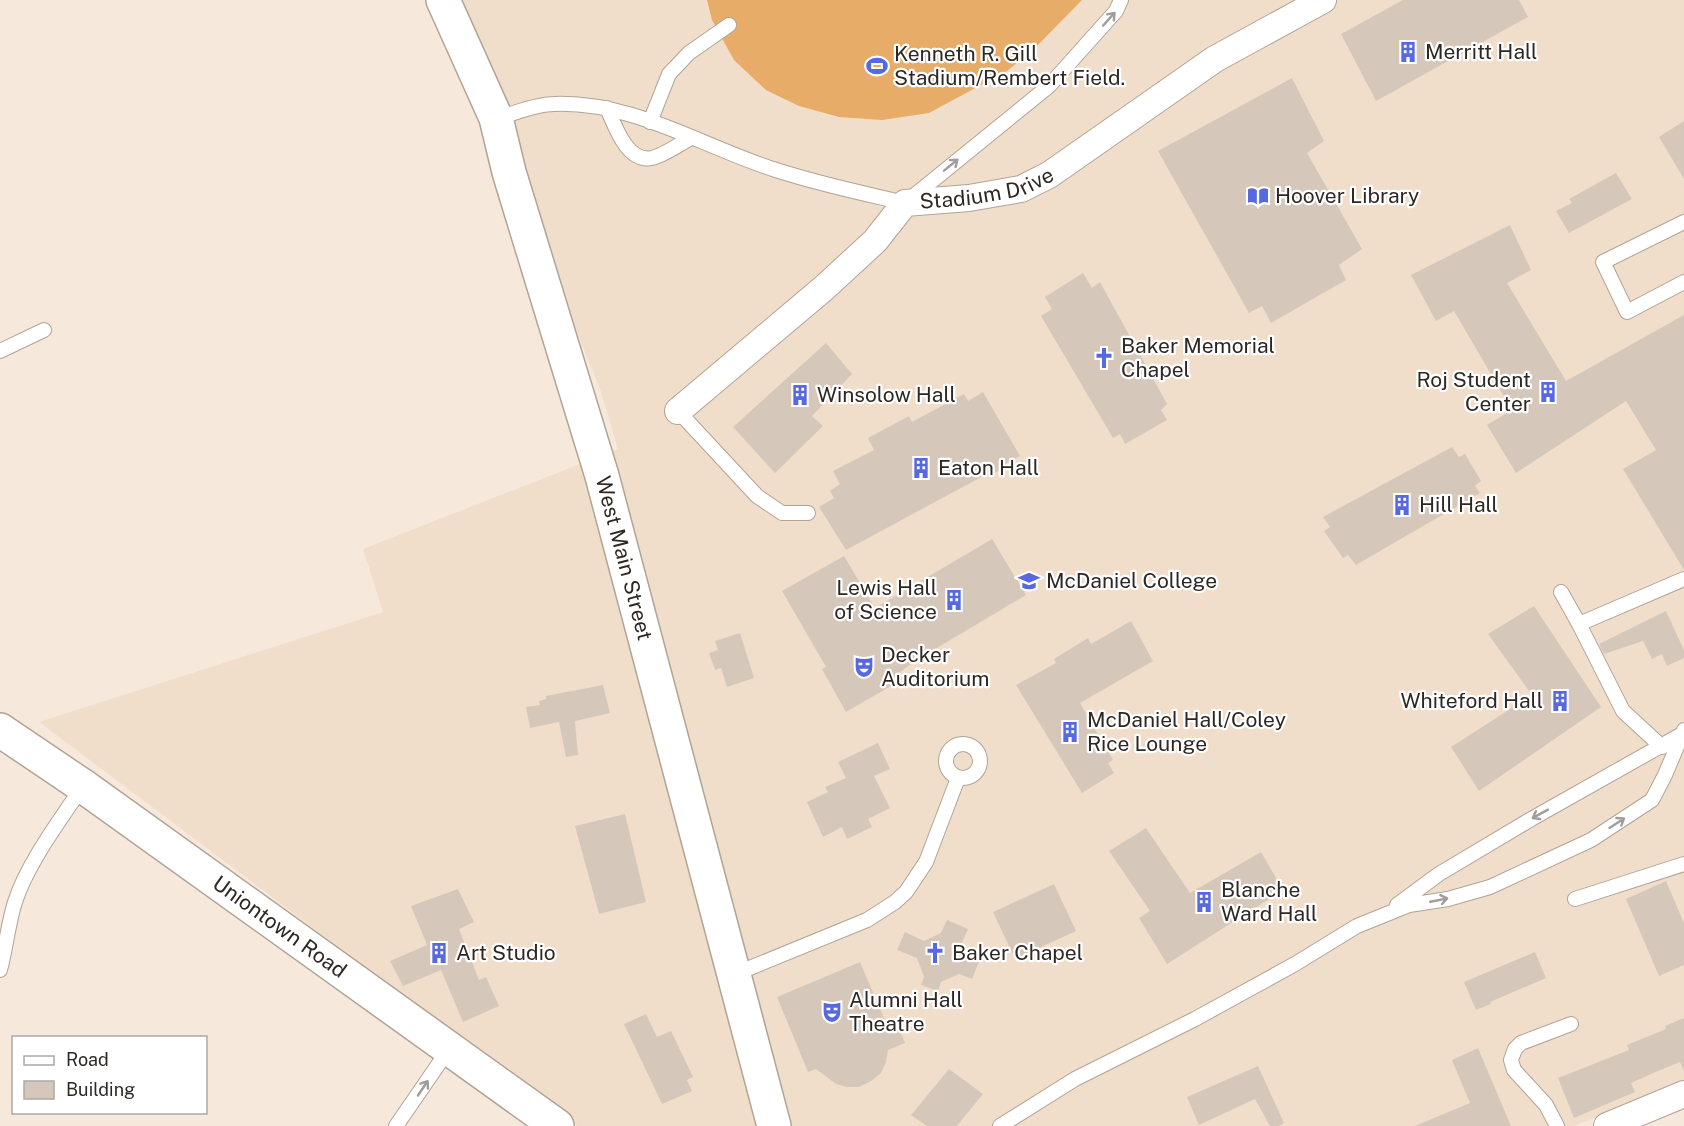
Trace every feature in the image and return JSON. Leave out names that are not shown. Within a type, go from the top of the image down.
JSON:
[{"type":"street","name":"West Main Street","points":[[443,0],[496,118],[509,172],[602,476],[774,1126]]},
{"type":"street","name":"Stadium Drive","points":[[678,411],[841,273],[875,241],[905,203],[969,198],[1021,189],[1050,175],[1215,58],[1323,0]]},
{"type":"street","name":"Uniontown Road","points":[[0,730],[83,786],[557,1126]]},
{"type":"street","points":[[1607,1126],[1684,1094]]},
{"type":"lane","points":[[496,118],[551,104],[584,105],[622,111],[775,170],[905,203],[1048,86],[1116,11],[1121,0]]},
{"type":"lane","points":[[650,122],[669,74],[689,53],[729,25]]},
{"type":"lane","points":[[607,108],[619,137],[634,154],[652,158],[691,138]]},
{"type":"lane","points":[[1684,222],[1603,262],[1627,312],[1684,282]]},
{"type":"lane","points":[[0,351],[44,330]]},
{"type":"lane","points":[[678,411],[757,496],[782,513],[808,513]]},
{"type":"lane","points":[[1579,624],[1684,579]]},
{"type":"lane","points":[[1561,592],[1623,711],[1662,747]]},
{"type":"lane","points":[[1383,915],[1439,874],[1533,818],[1662,747],[1683,732]]},
{"type":"lane","points":[[1000,1126],[1075,1078],[1195,1019],[1295,964],[1357,926],[1409,905],[1448,899],[1490,887],[1591,840],[1652,800],[1683,732]]},
{"type":"lane","points":[[735,974],[867,920],[895,903],[906,892],[926,862],[957,778]]},
{"type":"lane","points":[[0,970],[14,903],[21,887],[45,844],[83,786]]},
{"type":"lane","points":[[1575,899],[1684,864]]},
{"type":"lane","points":[[1557,1126],[1546,1105],[1514,1070],[1510,1060],[1521,1043],[1571,1023]]},
{"type":"lane","points":[[396,1126],[449,1049]]},
{"type":"shaded area","name":"McDaniel College","points":[[442,0],[1684,0],[1684,1082],[1574,1126],[577,1126],[39,722],[383,612],[363,549],[618,449],[600,389]]},
{"type":"shaded area","name":"Kenneth R. Gill Stadium/Rembert Field.","points":[[707,0],[1082,0],[1035,48],[1007,71],[929,113],[882,120],[839,117],[799,106],[766,90],[734,60],[712,20]]},
{"type":"building","name":"Merritt Hall","points":[[1403,0],[1519,0],[1528,17],[1376,101],[1341,34]]},
{"type":"building","name":"Hoover Library","points":[[1292,78],[1324,141],[1307,153],[1362,249],[1339,265],[1346,280],[1271,323],[1262,306],[1249,313],[1158,151]]},
{"type":"building","points":[[1684,121],[1684,179],[1659,137]]},
{"type":"building","points":[[1616,173],[1632,199],[1569,233],[1556,211],[1572,203],[1569,199]]},
{"type":"building","points":[[1510,225],[1531,270],[1507,283],[1566,381],[1684,315],[1684,570],[1623,469],[1656,450],[1626,401],[1516,473],[1487,425],[1512,410],[1454,311],[1436,321],[1411,275]]},
{"type":"building","name":"Baker Memorial Chapel","points":[[1083,273],[1092,288],[1100,282],[1167,404],[1161,410],[1167,420],[1125,444],[1120,434],[1113,438],[1041,316],[1052,309],[1045,297]]},
{"type":"building","name":"Winsolow Hall","points":[[826,343],[852,374],[812,416],[823,426],[775,473],[733,427]]},
{"type":"building","name":"Eaton Hall","points":[[983,392],[1020,456],[1001,466],[1002,469],[986,477],[985,475],[846,550],[819,507],[834,498],[830,491],[840,484],[833,471],[874,450],[868,438],[909,416],[912,422],[964,394],[968,401]]},
{"type":"building","name":"Hill Hall","points":[[1452,447],[1459,457],[1465,454],[1481,481],[1475,486],[1480,493],[1356,565],[1348,555],[1343,558],[1324,531],[1330,527],[1323,517]]},
{"type":"building","points":[[992,539],[1026,595],[915,661],[899,673],[903,679],[846,712],[822,669],[826,667],[782,591],[844,556],[875,608]]},
{"type":"building","name":"Whiteford Hall","points":[[1534,606],[1601,707],[1479,791],[1451,747],[1532,695],[1488,634]]},
{"type":"building","points":[[1666,611],[1684,650],[1684,658],[1667,666],[1662,654],[1652,659],[1643,641],[1604,654],[1599,644]]},
{"type":"building","name":"McDaniel Hall/Coley Rice Lounge","points":[[1131,621],[1153,661],[1080,703],[1113,760],[1108,763],[1114,773],[1082,793],[1016,685],[1056,663],[1054,659],[1088,638],[1091,644]]},
{"type":"building","points":[[740,633],[754,678],[727,687],[721,668],[715,670],[709,653],[718,650],[715,641]]},
{"type":"building","points":[[603,685],[610,713],[575,721],[578,755],[566,757],[559,722],[530,728],[526,707],[540,705],[539,701],[546,699],[546,696]]},
{"type":"building","points":[[878,743],[890,769],[874,776],[890,808],[868,819],[872,827],[847,839],[842,827],[823,837],[807,802],[828,792],[825,787],[846,778],[838,762]]},
{"type":"building","points":[[625,814],[646,902],[599,914],[575,826]]},
{"type":"building","name":"Blanche Ward Hall","points":[[1146,828],[1190,893],[1261,852],[1283,890],[1167,964],[1139,918],[1150,911],[1109,851]]},
{"type":"building","points":[[1666,881],[1684,923],[1684,965],[1659,976],[1626,899]]},
{"type":"building","points":[[1054,884],[1076,931],[1015,959],[993,912]]},
{"type":"building","name":"Art Studio","points":[[458,889],[474,922],[459,929],[479,980],[486,977],[499,1006],[463,1022],[441,970],[403,986],[390,961],[427,945],[411,906]]},
{"type":"building","name":"Baker Chapel","points":[[947,920],[968,929],[957,954],[979,962],[972,979],[959,974],[941,982],[938,991],[921,985],[924,977],[917,958],[897,950],[905,932],[924,941],[941,933]]},
{"type":"building","points":[[1535,952],[1546,978],[1476,1010],[1464,982]]},
{"type":"building","name":"Alumni Hall Theatre","points":[[860,962],[889,1030],[898,1026],[905,1043],[888,1050],[881,1073],[871,1081],[859,1087],[847,1087],[836,1084],[816,1069],[808,1072],[777,997]]},
{"type":"building","points":[[646,1014],[657,1037],[671,1031],[693,1077],[687,1080],[692,1091],[662,1104],[624,1024]]},
{"type":"building","points":[[1684,1018],[1684,1071],[1680,1062],[1658,1071],[1631,1083],[1635,1092],[1574,1118],[1558,1078],[1629,1050],[1627,1045],[1666,1029],[1665,1026]]},
{"type":"building","points":[[1478,1048],[1511,1126],[1415,1126],[1470,1103],[1452,1060]]},
{"type":"building","points":[[1258,1066],[1284,1123],[1279,1126],[1270,1126],[1255,1099],[1199,1125],[1187,1097]]},
{"type":"building","points":[[949,1069],[983,1094],[957,1126],[927,1126],[911,1115]]},
{"type":"place","name":"Merritt Hall","points":[[1408,52]]},
{"type":"place","name":"Kenneth R. Gill Stadium/Rembert Field.","points":[[877,66]]},
{"type":"place","name":"Hoover Library","points":[[1258,196]]},
{"type":"place","name":"Baker Memorial Chapel","points":[[1104,358]]},
{"type":"place","name":"Roj Student Center","points":[[1548,392]]},
{"type":"place","name":"Winsolow Hall","points":[[800,395]]},
{"type":"place","name":"Eaton Hall","points":[[921,468]]},
{"type":"place","name":"Hill Hall","points":[[1402,505]]},
{"type":"place","name":"McDaniel College","points":[[1029,581]]},
{"type":"place","name":"Lewis Hall of Science","points":[[954,600]]},
{"type":"place","name":"Decker Auditorium","points":[[864,667]]},
{"type":"place","name":"Whiteford Hall","points":[[1560,701]]},
{"type":"place","name":"McDaniel Hall/Coley Rice Lounge","points":[[1070,732]]},
{"type":"place","name":"Blanche Ward Hall","points":[[1204,902]]},
{"type":"place","name":"Art Studio","points":[[439,953]]},
{"type":"place","name":"Baker Chapel","points":[[935,953]]},
{"type":"place","name":"Alumni Hall Theatre","points":[[832,1012]]}]
